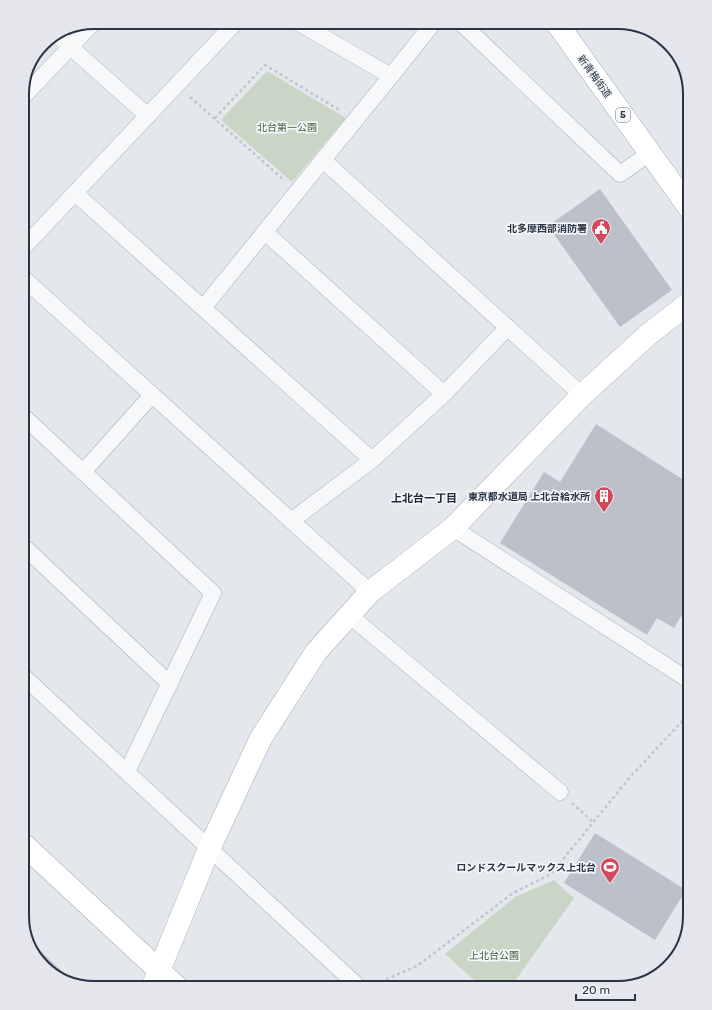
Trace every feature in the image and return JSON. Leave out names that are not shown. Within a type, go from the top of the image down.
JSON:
[{"type":"street","points":[[29,242],[229,29]]},
{"type":"street","points":[[308,29],[391,76]]},
{"type":"street","points":[[203,308],[266,233],[428,29]]},
{"type":"street","points":[[467,29],[620,174],[650,153]]},
{"type":"street","name":"新青梅街道","points":[[561,29],[683,199]]},
{"type":"street","points":[[29,91],[87,30]]},
{"type":"street","points":[[61,39],[148,116]]},
{"type":"street","points":[[323,160],[582,395]]},
{"type":"street","points":[[75,193],[372,460]]},
{"type":"street","points":[[266,233],[444,394]]},
{"type":"street","points":[[29,283],[370,592]]},
{"type":"street","points":[[29,850],[155,979],[209,849],[261,738],[316,652],[370,592],[453,528],[582,395],[648,334],[683,307]]},
{"type":"street","points":[[291,521],[372,460],[444,394],[508,327]]},
{"type":"street","points":[[83,472],[152,394]]},
{"type":"street","points":[[29,422],[213,593],[127,772]]},
{"type":"street","points":[[453,528],[683,676]]},
{"type":"street","points":[[29,552],[170,684]]},
{"type":"street","points":[[349,615],[560,792]]},
{"type":"street","points":[[29,681],[209,849],[360,981]]},
{"type":"path","points":[[215,118],[265,65],[355,120]]},
{"type":"path","points":[[176,86],[215,118],[298,192]]},
{"type":"path","points":[[379,981],[417,966],[513,892],[550,874],[630,776],[683,719]]},
{"type":"path","points":[[560,792],[593,822]]},
{"type":"green space","name":"北台第一公園","points":[[267,71],[346,118],[292,182],[221,120]]},
{"type":"green space","name":"上北台公園","points":[[554,880],[574,898],[515,981],[475,981],[445,954],[515,897]]},
{"type":"building","points":[[600,189],[672,290],[620,327],[548,226]]},
{"type":"building","name":"東京都水道局 上北台給水所","points":[[596,424],[683,480],[683,613],[674,628],[657,618],[647,635],[500,543],[544,472],[560,482]]},
{"type":"building","points":[[595,833],[683,888],[683,895],[655,940],[564,883]]},
{"type":"building","points":[[39,950],[64,973],[51,965]]},
{"type":"place","name":"北多摩西部消防署","points":[[601,245]]},
{"type":"place","name":"東京都水道局 上北台給水所","points":[[604,513]]},
{"type":"place","name":"ロンドスクールマックス上北台","points":[[610,884]]},
{"type":"district","name":"上北台一丁目","points":[[424,498]]}]
